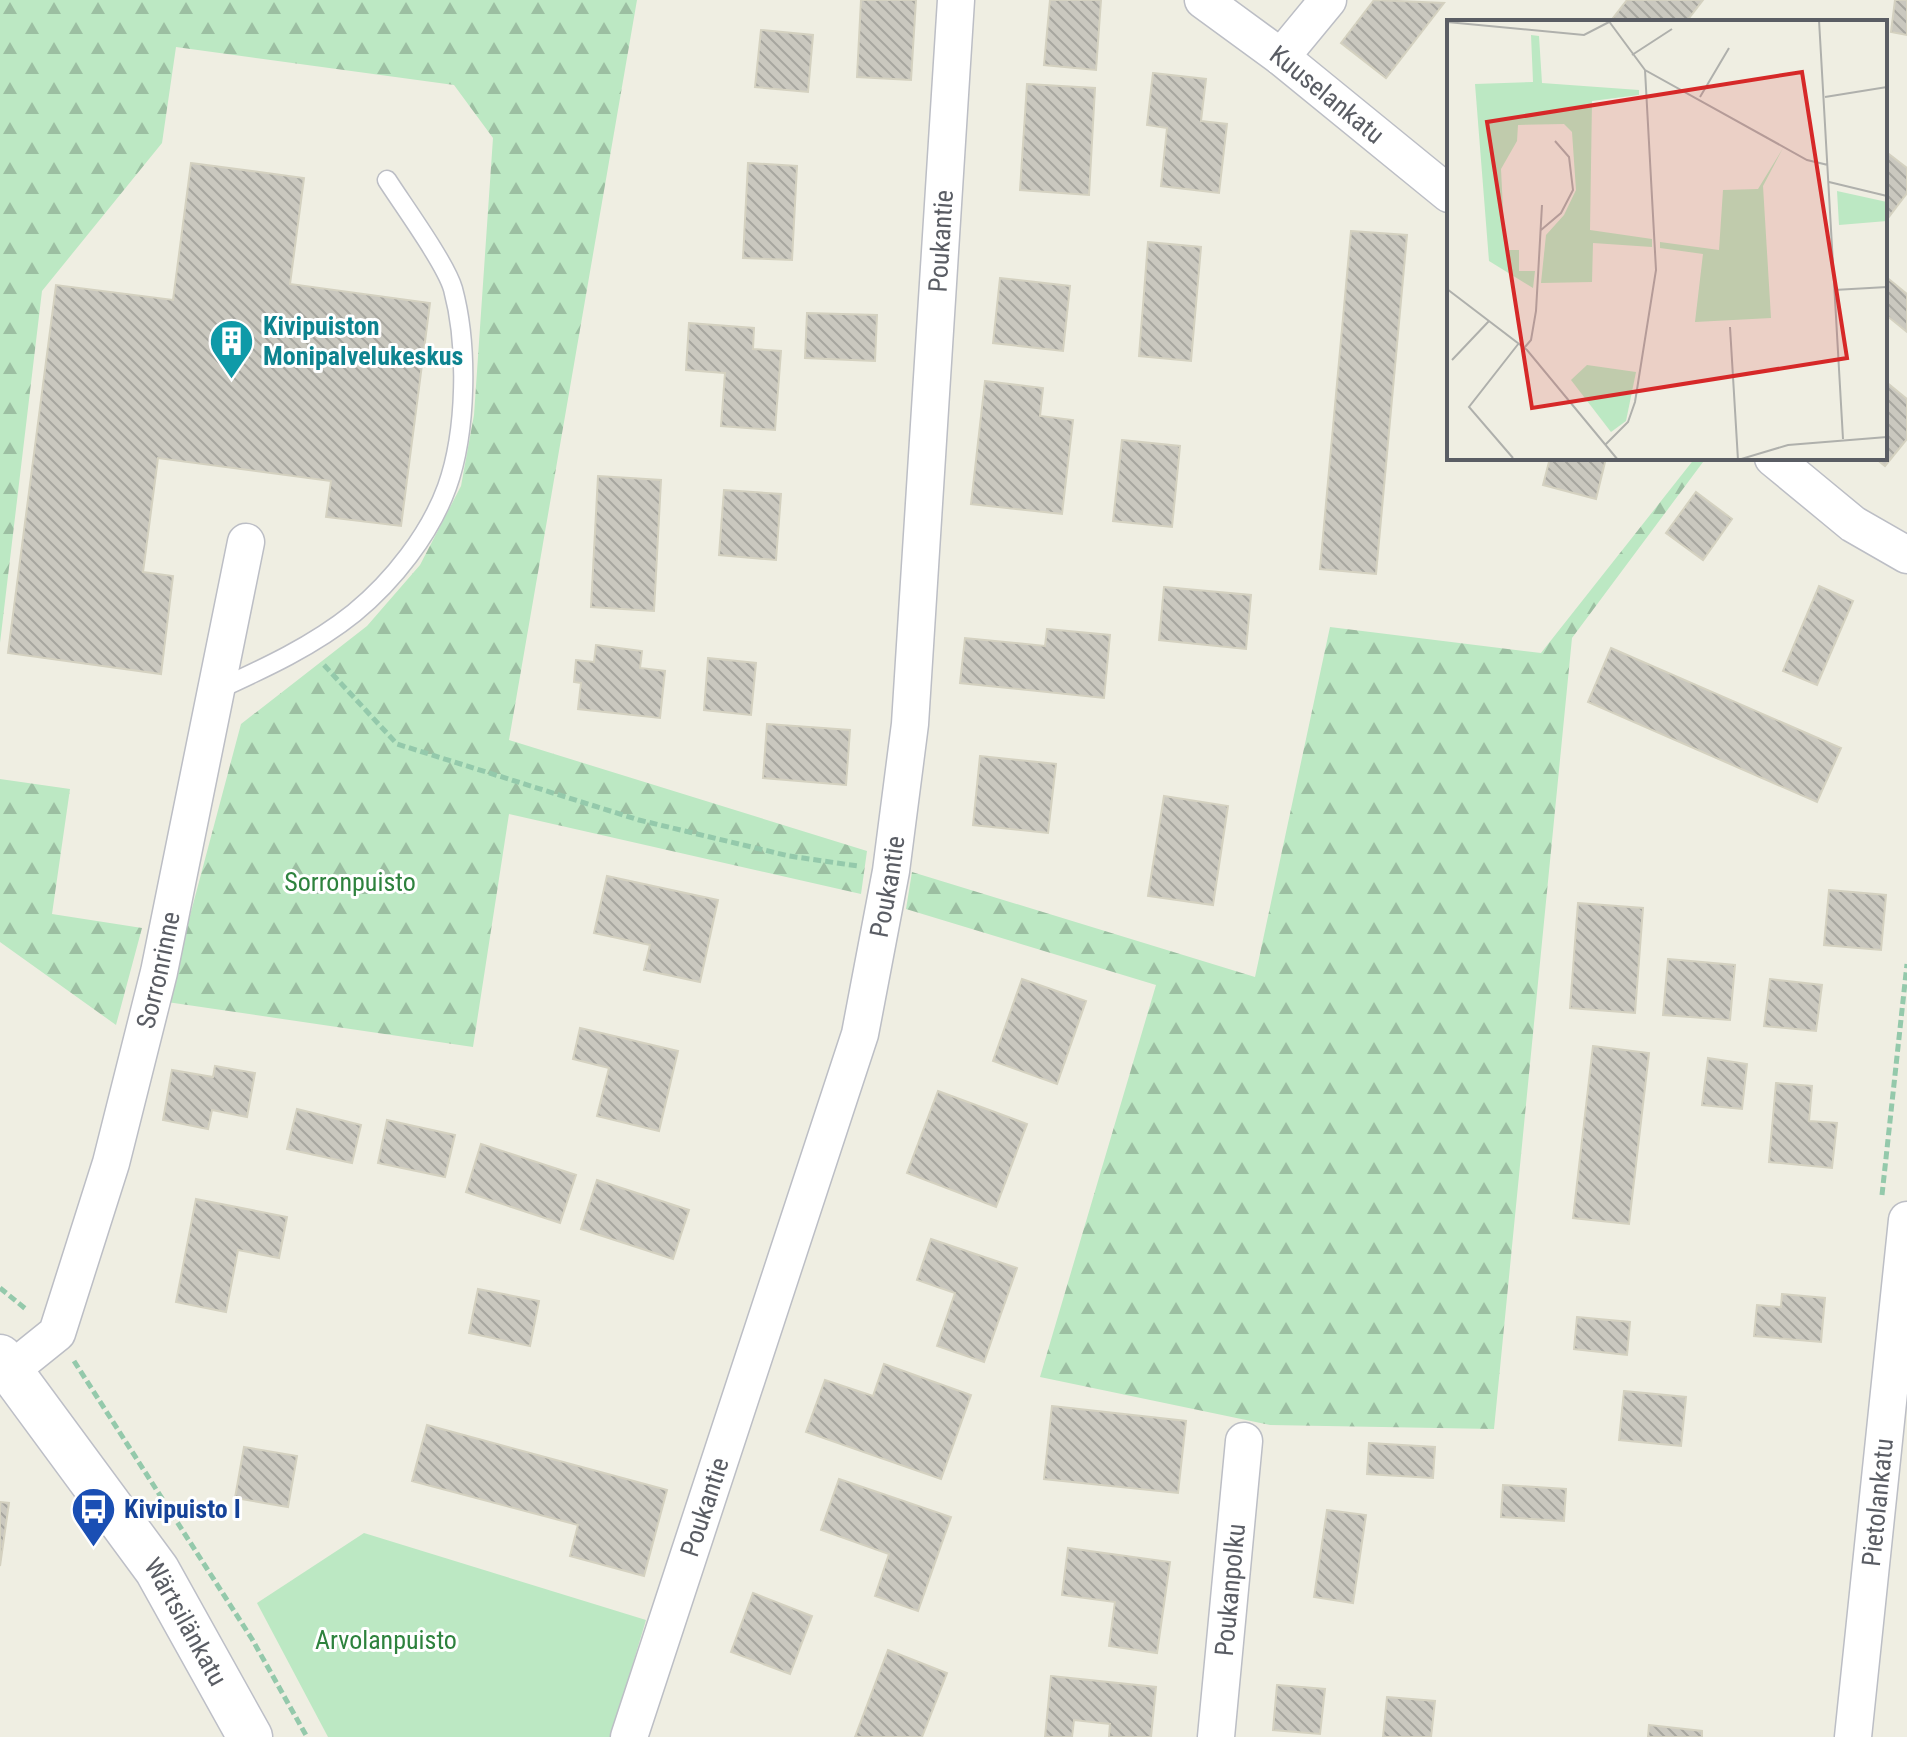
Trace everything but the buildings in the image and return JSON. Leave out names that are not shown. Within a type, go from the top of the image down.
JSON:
[{"type":"street","name":"Poukantie","points":[[629,1737],[860,1034],[891,871],[910,724],[956,0]]},
{"type":"street","name":"Kuuselankatu","points":[[1203,0],[1281,57],[1447,192]]},
{"type":"street","points":[[1281,57],[1328,0]]},
{"type":"street","points":[[1775,460],[1853,524],[1907,555]]},
{"type":"street","name":"Sorronrinne","points":[[57,1333],[111,1163],[159,972],[246,542]]},
{"type":"street","name":"Pietolankatu","points":[[1853,1737],[1902,1318],[1907,1220]]},
{"type":"street","points":[[6,1364],[57,1333]]},
{"type":"street","name":"Wärtsilänkatu","points":[[6,1364],[157,1570],[250,1737]]},
{"type":"street","name":"Poukanpolku","points":[[1216,1737],[1244,1441]]},
{"type":"lane","points":[[217,690],[305,645],[355,612],[408,557],[447,487],[461,416],[465,351],[452,286],[387,180]]},
{"type":"path","points":[[305,645],[397,744],[639,820],[789,856],[891,871]]},
{"type":"path","points":[[0,1288],[57,1333],[252,1639],[307,1737]]},
{"type":"green space","name":"Sorronpuisto","points":[[0,0],[637,0],[509,740],[867,851],[861,894],[509,814],[473,1047],[167,1002],[241,724],[367,626],[420,565],[461,486],[474,415],[493,138],[454,85],[176,47],[162,143],[42,291],[0,643]]},
{"type":"green space","points":[[1693,460],[1705,460],[1572,638],[1494,1429],[1270,1425],[1040,1377],[1156,985],[906,909],[912,872],[1255,977],[1330,627],[1541,653]]},
{"type":"green space","points":[[0,779],[70,789],[52,914],[142,928],[116,1025],[0,942]]},
{"type":"green space","name":"Arvolanpuisto","points":[[364,1533],[646,1620],[611,1737],[328,1737],[257,1603]]},
{"type":"place","name":"Kivipuiston Monipalvelukeskus","points":[[232,380]]},
{"type":"place","name":"Kivipuisto I","points":[[93,1548]]}]
